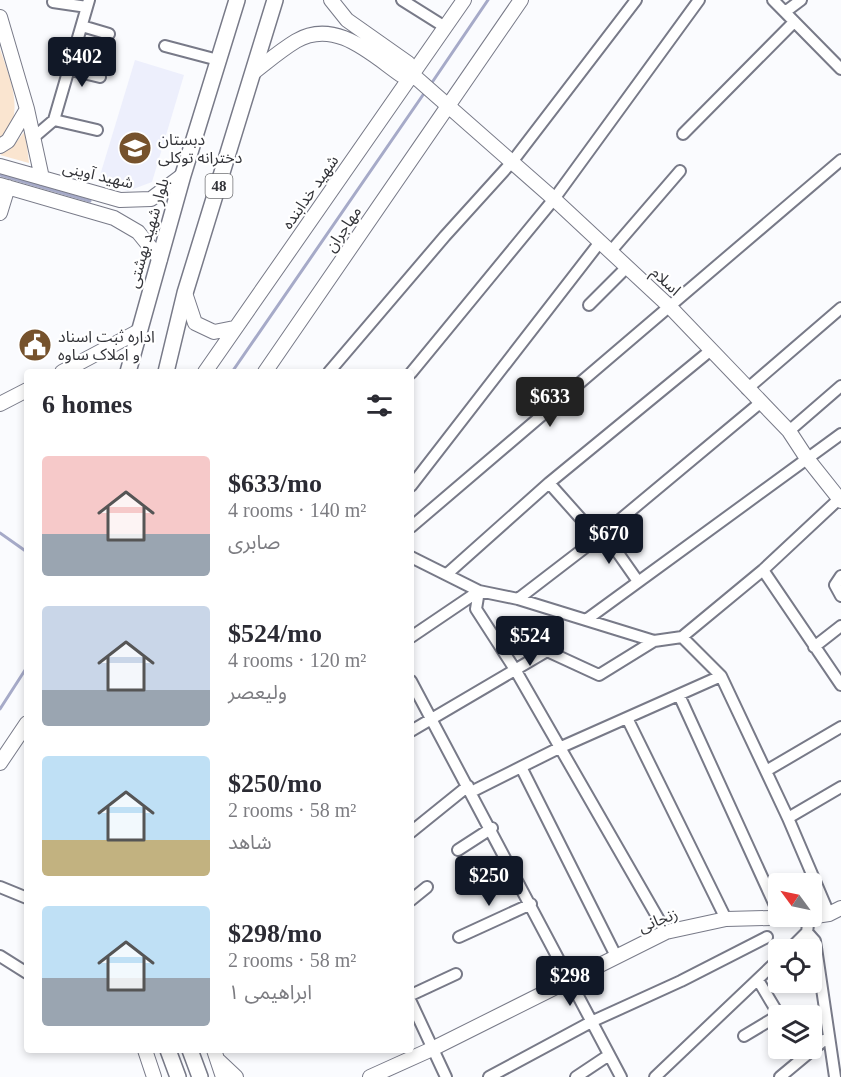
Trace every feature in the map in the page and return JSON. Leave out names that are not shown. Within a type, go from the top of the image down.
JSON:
[{"type":"main road","name":"بلوار شهید بهشتی","points":[[129,369],[183,176],[237,0]]},
{"type":"main road","name":"48","points":[[167,369],[185,294],[275,0]]},
{"type":"main road","points":[[169,1053],[178,1077]]},
{"type":"main road","points":[[191,1053],[200,1077]]},
{"type":"street","points":[[254,72],[296,41],[306,37],[336,35],[344,36],[401,75],[412,75],[408,63],[347,20],[331,0]]},
{"type":"street","points":[[402,0],[445,27]]},
{"type":"street","name":"شهید خدابنده","points":[[207,369],[464,0]]},
{"type":"street","name":"مهاجران","points":[[267,369],[521,0]]},
{"type":"street","points":[[332,369],[445,236],[512,162],[636,0]]},
{"type":"street","points":[[414,369],[554,199],[699,0]]},
{"type":"street","points":[[773,0],[841,69]]},
{"type":"street","points":[[785,12],[801,0]]},
{"type":"street","points":[[33,138],[54,120],[71,70],[88,4],[53,2]]},
{"type":"street","points":[[0,16],[27,109],[42,178]]},
{"type":"street","points":[[683,134],[794,22]]},
{"type":"street","points":[[82,26],[109,34]]},
{"type":"street","points":[[165,46],[218,60]]},
{"type":"street","points":[[75,50],[105,58]]},
{"type":"street","points":[[71,70],[100,77]]},
{"type":"street","name":"اسلام","points":[[412,75],[554,199],[670,307],[789,431],[840,500]]},
{"type":"street","points":[[0,146],[8,141],[27,109]]},
{"type":"street","points":[[54,120],[97,130]]},
{"type":"street","points":[[414,524],[841,160]]},
{"type":"street","name":"شهید آوینی","points":[[0,166],[120,200],[150,198],[183,176]]},
{"type":"street","points":[[414,482],[606,247],[680,171]]},
{"type":"street","points":[[0,213],[4,186]]},
{"type":"street","name":"شهید آوینی","points":[[4,186],[114,218],[138,232],[160,259]]},
{"type":"street","points":[[114,218],[120,200]]},
{"type":"street","points":[[589,305],[627,267]]},
{"type":"street","points":[[185,294],[195,322],[214,332],[234,328]]},
{"type":"street","points":[[747,389],[841,308]]},
{"type":"street","points":[[68,369],[139,331]]},
{"type":"street","points":[[447,574],[549,483],[711,350]]},
{"type":"street","points":[[789,431],[841,386]]},
{"type":"street","points":[[1,403],[24,392]]},
{"type":"street","points":[[518,599],[601,536],[760,403]]},
{"type":"street","points":[[585,620],[806,457],[841,434]]},
{"type":"street","points":[[549,483],[601,536],[637,580]]},
{"type":"street","points":[[414,558],[479,591],[518,599],[654,640],[682,638],[763,570],[840,500]]},
{"type":"street","points":[[763,570],[841,685]]},
{"type":"street","points":[[841,576],[835,585],[841,596]]},
{"type":"street","points":[[414,635],[479,591]]},
{"type":"street","points":[[479,591],[476,609],[516,671],[666,932]]},
{"type":"street","points":[[814,647],[841,626]]},
{"type":"street","points":[[682,638],[721,676],[835,911]]},
{"type":"street","points":[[414,729],[547,651],[599,675],[654,640]]},
{"type":"street","points":[[414,830],[469,789],[721,676]]},
{"type":"street","points":[[414,687],[492,828],[621,1077]]},
{"type":"street","points":[[679,695],[768,890]]},
{"type":"street","points":[[627,718],[726,919]]},
{"type":"street","points":[[766,771],[841,726]]},
{"type":"street","points":[[0,763],[24,727]]},
{"type":"street","points":[[521,767],[616,956]]},
{"type":"street","points":[[788,818],[841,787]]},
{"type":"street","points":[[458,850],[492,828]]},
{"type":"street","points":[[0,887],[24,897]]},
{"type":"street","points":[[414,898],[427,887]]},
{"type":"street","points":[[459,937],[531,904]]},
{"type":"street","name":"زنجانی","points":[[370,1077],[432,1049],[666,932],[726,919],[768,917]]},
{"type":"street","points":[[800,939],[807,932],[808,927]]},
{"type":"street","points":[[807,932],[815,941],[835,1077]]},
{"type":"street","points":[[489,1077],[593,1021],[681,981],[767,937]]},
{"type":"street","points":[[0,956],[24,971]]},
{"type":"street","points":[[655,1077],[768,970]]},
{"type":"street","points":[[414,994],[456,974]]},
{"type":"street","points":[[744,1036],[778,1015],[758,980]]},
{"type":"street","points":[[414,1009],[446,1077]]},
{"type":"street","points":[[780,1077],[828,1037]]},
{"type":"street","points":[[146,1053],[154,1077]]},
{"type":"street","points":[[216,1055],[217,1077]]},
{"type":"street","points":[[216,1055],[223,1077]]},
{"type":"street","points":[[216,1055],[236,1077]]},
{"type":"street","points":[[576,1077],[609,1055]]},
{"type":"shaded area","points":[[0,49],[11,84],[15,108],[8,131],[0,140]]},
{"type":"shaded area","name":"دبستان دخترانه توکلی","points":[[135,60],[184,75],[152,182],[128,191],[98,182]]},
{"type":"shaded area","points":[[25,131],[29,163],[0,155],[14,145]]},
{"type":"waterway","points":[[431,84],[488,0]]},
{"type":"waterway","points":[[234,369],[425,92]]},
{"type":"waterway","points":[[0,175],[90,201]]},
{"type":"waterway","points":[[0,533],[24,550]]},
{"type":"waterway","points":[[0,709],[24,672]]},
{"type":"place","name":"دبستان دخترانه توکلی","points":[[135,148]]},
{"type":"place","name":"اداره ثبت اسناد و املاک ساوه","points":[[35,345]]}]
